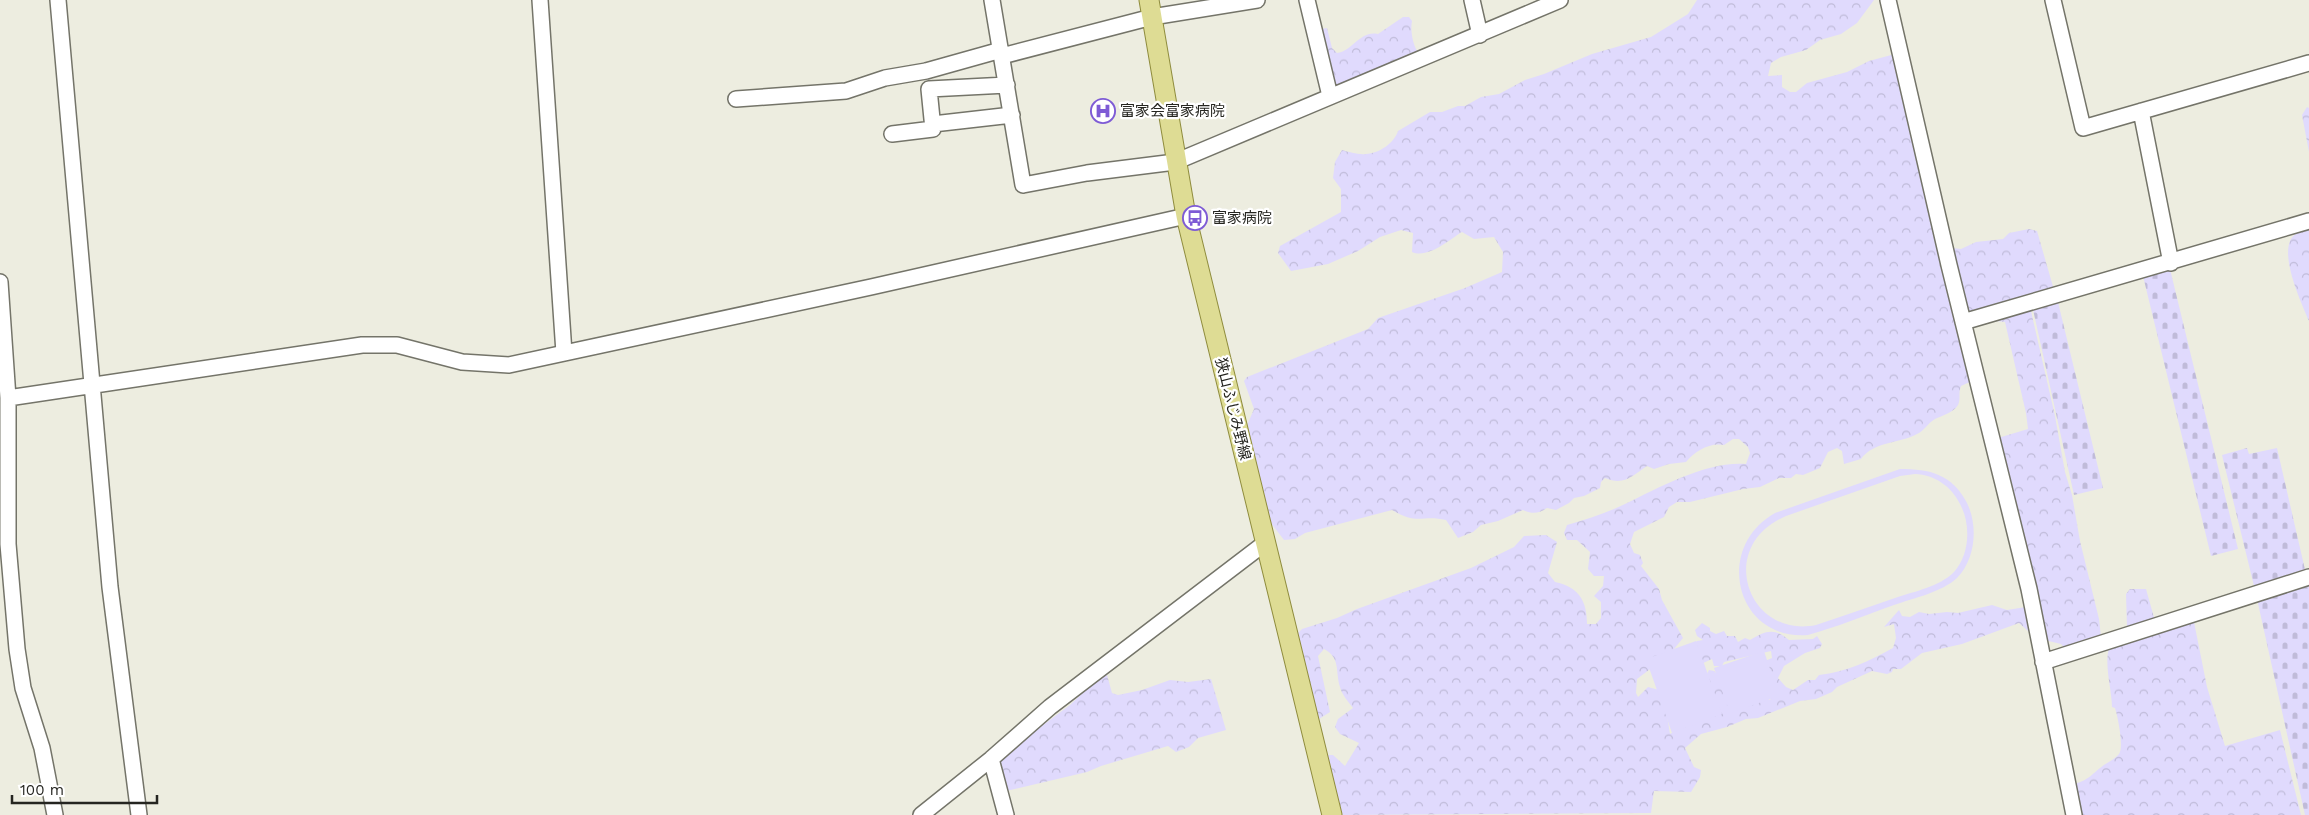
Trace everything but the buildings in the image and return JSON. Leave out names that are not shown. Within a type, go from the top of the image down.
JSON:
[{"type":"main road","name":"狭山ふじみ野線","points":[[1151,9],[1175,162],[1186,216],[1332,815]]},
{"type":"street","points":[[58,0],[110,587],[139,815]]},
{"type":"street","points":[[540,0],[564,353]]},
{"type":"street","points":[[992,0],[1023,185],[1087,173],[1175,162],[1560,0]]},
{"type":"street","points":[[736,99],[846,91],[885,78],[926,71],[1001,53],[1151,9],[1257,0]]},
{"type":"street","points":[[1307,0],[1330,96]]},
{"type":"street","points":[[1472,0],[1480,35]]},
{"type":"street","points":[[1888,0],[1963,322],[2026,580],[2074,815]]},
{"type":"street","points":[[2052,0],[2083,128],[2309,63]]},
{"type":"street","points":[[892,134],[934,129],[926,71]]},
{"type":"street","points":[[929,89],[1007,85]]},
{"type":"street","points":[[2141,111],[2172,263]]},
{"type":"street","points":[[933,124],[1012,115]]},
{"type":"street","points":[[8,398],[362,345],[397,345],[462,362],[508,365],[871,287],[1186,216]]},
{"type":"street","points":[[1963,322],[2172,263],[2309,221]]},
{"type":"street","points":[[0,282],[8,398],[8,544],[17,649],[23,688],[42,748],[55,815]]},
{"type":"street","points":[[921,815],[991,760],[1050,708],[1265,543]]},
{"type":"street","points":[[2043,662],[2309,577]]},
{"type":"street","points":[[991,760],[1006,815]]},
{"type":"green space","points":[[1697,0],[1874,0],[1857,23],[1841,34],[1820,40],[1806,50],[1781,57],[1771,63],[1768,76],[1782,75],[1782,87],[1790,92],[1796,92],[1807,83],[1847,72],[1869,61],[1895,54],[1952,248],[1961,249],[1976,242],[2003,239],[2009,233],[2029,229],[2037,231],[2054,290],[2031,311],[2055,416],[2065,472],[2072,495],[2080,541],[2099,619],[2101,637],[2066,649],[2061,644],[2036,638],[2019,623],[1962,644],[1922,653],[1901,669],[1893,669],[1892,672],[1887,674],[1872,671],[1816,699],[1800,701],[1758,718],[1746,719],[1727,727],[1701,734],[1685,748],[1694,767],[1701,770],[1700,777],[1691,792],[1654,791],[1651,813],[1336,815],[1323,755],[1333,755],[1345,766],[1359,743],[1340,734],[1335,727],[1338,719],[1353,708],[1341,690],[1333,656],[1324,649],[1318,656],[1330,712],[1319,719],[1314,718],[1296,635],[1302,629],[1337,618],[1471,568],[1514,547],[1524,536],[1546,535],[1557,542],[1548,573],[1555,582],[1576,591],[1585,608],[1587,624],[1596,624],[1601,618],[1601,602],[1594,596],[1603,586],[1604,576],[1594,576],[1588,569],[1590,552],[1577,540],[1567,540],[1564,533],[1567,525],[1611,510],[1668,483],[1700,471],[1731,464],[1746,464],[1750,453],[1748,447],[1739,439],[1733,439],[1724,445],[1708,446],[1698,451],[1686,462],[1669,464],[1654,469],[1647,466],[1628,479],[1623,480],[1617,481],[1605,478],[1601,482],[1600,488],[1584,496],[1574,498],[1556,510],[1547,508],[1535,513],[1523,510],[1498,521],[1481,525],[1473,532],[1458,538],[1446,520],[1431,518],[1415,519],[1392,510],[1305,533],[1295,539],[1284,540],[1264,514],[1245,430],[1254,409],[1244,381],[1247,377],[1368,329],[1378,318],[1465,288],[1502,272],[1503,252],[1494,237],[1474,239],[1462,232],[1431,251],[1425,253],[1412,252],[1413,233],[1401,230],[1380,237],[1358,251],[1328,264],[1291,271],[1278,253],[1280,246],[1341,212],[1341,189],[1333,178],[1335,162],[1342,150],[1360,154],[1376,152],[1390,143],[1398,131],[1430,112],[1442,112],[1458,106],[1465,106],[1481,97],[1499,94],[1525,80],[1592,54],[1651,37],[1688,14]],"holes":[[[1966,311],[1984,322],[2005,322],[2026,413],[2028,429],[1998,438],[2026,607],[2007,610],[1992,605],[1958,613],[1929,614],[1919,612],[1910,617],[1902,616],[1899,610],[1884,627],[1894,624],[1896,638],[1893,648],[1858,665],[1829,674],[1819,675],[1815,680],[1808,680],[1793,690],[1786,687],[1778,678],[1784,666],[1805,653],[1820,648],[1822,644],[1817,636],[1813,639],[1789,640],[1779,633],[1770,632],[1760,634],[1750,640],[1745,638],[1738,642],[1735,636],[1727,636],[1724,631],[1716,634],[1702,623],[1695,630],[1697,636],[1703,640],[1697,641],[1693,645],[1701,664],[1712,659],[1714,666],[1722,666],[1724,662],[1771,651],[1772,658],[1765,661],[1775,690],[1770,700],[1723,680],[1714,671],[1709,670],[1679,728],[1670,734],[1663,691],[1648,687],[1638,697],[1636,693],[1637,679],[1670,654],[1683,638],[1662,600],[1659,589],[1641,566],[1643,563],[1640,555],[1634,553],[1630,544],[1634,532],[1664,517],[1669,507],[1677,502],[1690,502],[1743,489],[1760,487],[1779,478],[1791,478],[1796,474],[1803,475],[1820,468],[1828,452],[1837,448],[1842,451],[1844,464],[1861,459],[1866,453],[1880,446],[1919,433],[1935,419],[1954,410],[1959,403],[1961,386],[1974,380]]]},
{"type":"green space","points":[[1403,17],[1409,17],[1412,21],[1411,29],[1415,47],[1419,54],[1343,94],[1330,81],[1321,29],[1327,28],[1332,48],[1337,53],[1348,49],[1366,35],[1378,34]]},
{"type":"green space","points":[[2307,107],[2309,108],[2309,152],[2302,115]]},
{"type":"green space","points":[[2309,228],[2309,321],[2293,281],[2288,259],[2288,249],[2293,236]]},
{"type":"green space","points":[[2170,269],[2238,549],[2211,556],[2143,276]]},
{"type":"green space","points":[[2057,298],[2103,488],[2074,495],[2032,305]]},
{"type":"green space","points":[[2247,448],[2249,454],[2277,448],[2306,574],[2255,590],[2222,455]]},
{"type":"green space","points":[[1900,469],[1921,470],[1947,479],[1961,493],[1971,512],[1974,531],[1973,542],[1968,561],[1963,570],[1957,578],[1944,587],[1808,635],[1783,633],[1764,623],[1750,608],[1741,589],[1739,569],[1744,548],[1756,529],[1775,513]],"holes":[[[1922,475],[1936,479],[1947,487],[1964,512],[1967,530],[1966,548],[1959,565],[1948,577],[1926,588],[1816,625],[1793,626],[1773,618],[1758,605],[1749,587],[1746,568],[1751,548],[1764,530],[1786,516],[1900,476]]]},
{"type":"green space","points":[[2309,582],[2309,815],[2305,815],[2257,599]]},
{"type":"green space","points":[[2130,589],[2146,589],[2155,621],[2193,617],[2207,687],[2225,746],[2280,730],[2301,815],[2078,815],[2075,784],[2089,778],[2102,766],[2115,758],[2120,751],[2120,732],[2115,708],[2112,707],[2107,659],[2111,644],[2127,628],[2126,594]]},
{"type":"green space","points":[[1696,641],[1722,714],[1672,733],[1646,659]]},
{"type":"green space","points":[[1764,651],[1779,696],[1730,713],[1714,668]]},
{"type":"green space","points":[[1107,675],[1112,693],[1118,695],[1142,690],[1170,680],[1188,682],[1211,679],[1226,730],[1198,738],[1189,747],[1176,752],[1168,746],[1087,772],[1006,791],[995,761],[1070,705],[1098,678]]},
{"type":"place","name":"富家会富家病院","points":[[1103,111]]},
{"type":"place","name":"富家病院","points":[[1195,218]]}]
